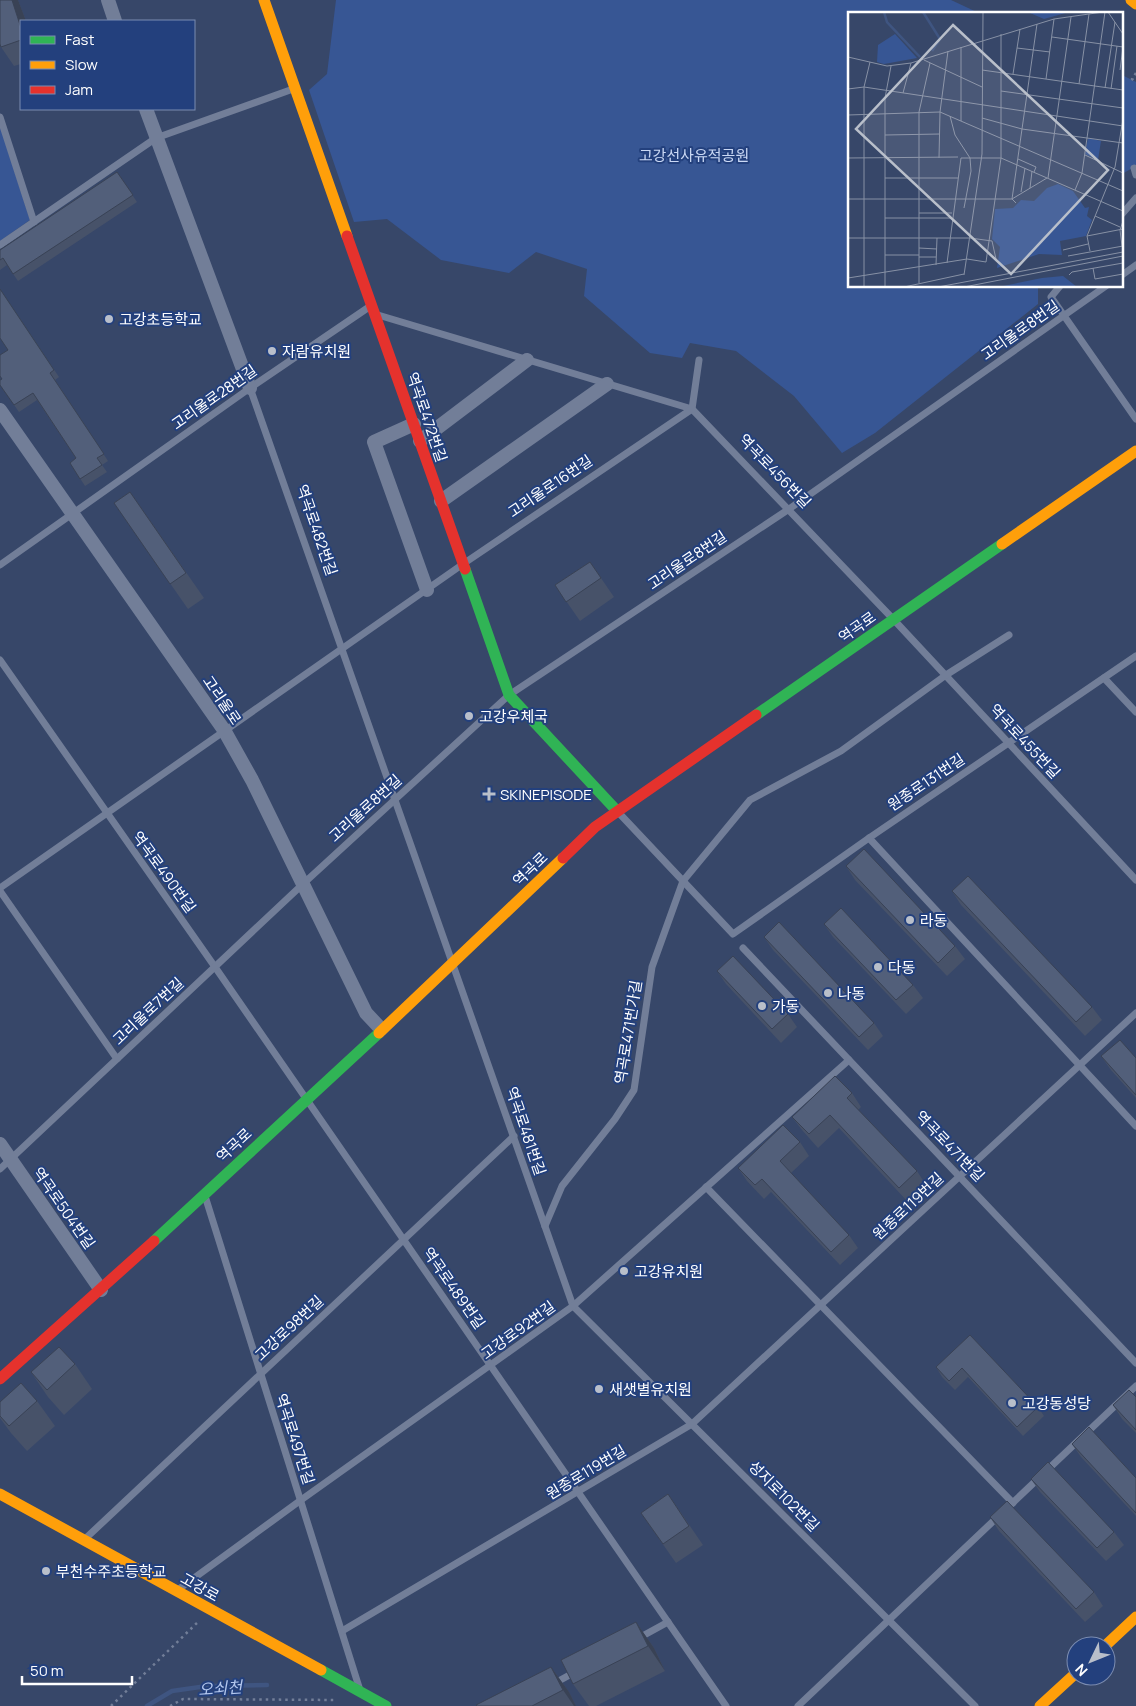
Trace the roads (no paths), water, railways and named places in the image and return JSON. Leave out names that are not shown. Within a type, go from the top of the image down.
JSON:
[{"type":"main road","name":"역곡로472번길","points":[[264,0],[509,695],[618,811]]},
{"type":"main road","points":[[1131,0],[1136,4]]},
{"type":"main road","name":"역곡로","points":[[0,1379],[101,1290],[305,1099],[453,964],[594,827],[1136,451]]},
{"type":"main road","name":"고강로","points":[[0,1494],[386,1706]]},
{"type":"main road","points":[[1115,1636],[1136,1617]]},
{"type":"main road","points":[[1040,1706],[1066,1682]]},
{"type":"street","points":[[108,0],[115,20]]},
{"type":"street","name":"역곡로482번길","points":[[146,110],[250,388]]},
{"type":"street","points":[[420,441],[527,360]]},
{"type":"street","points":[[441,501],[607,384]]},
{"type":"street","name":"고리울로","points":[[0,410],[224,730],[304,883],[366,1013],[381,1029]]},
{"type":"street","points":[[414,424],[374,442],[427,590]]},
{"type":"street","name":"역곡로504번길","points":[[0,1144],[101,1290]]},
{"type":"lane","points":[[0,245],[156,138],[295,89]]},
{"type":"lane","points":[[0,117],[34,222]]},
{"type":"lane","points":[[1124,212],[1136,198]]},
{"type":"lane","points":[[1124,274],[1136,266]]},
{"type":"lane","points":[[1058,288],[1051,297],[1136,418]]},
{"type":"lane","name":"고리울로8번길","points":[[304,883],[509,695],[789,509],[1103,288]]},
{"type":"lane","name":"역곡로456번길","points":[[374,310],[527,360],[692,410],[894,620]]},
{"type":"lane","name":"고리울로28번길","points":[[0,565],[250,388],[374,310]]},
{"type":"lane","points":[[692,410],[698,360]]},
{"type":"lane","name":"역곡로482번길","points":[[250,388],[453,964]]},
{"type":"lane","name":"고리울로16번길","points":[[0,890],[105,813],[342,650],[463,564],[692,410]]},
{"type":"lane","name":"역곡로455번길","points":[[894,620],[1136,880]]},
{"type":"lane","points":[[618,811],[683,881],[750,800],[841,751],[946,675],[1009,635]]},
{"type":"lane","name":"원종로131번길","points":[[683,881],[733,934],[869,838],[1136,656]]},
{"type":"lane","name":"역곡로490번길","points":[[0,660],[305,1099]]},
{"type":"lane","points":[[1104,678],[1136,712]]},
{"type":"lane","points":[[869,838],[1136,1126]]},
{"type":"lane","name":"역곡로471번가길","points":[[545,1226],[562,1186],[615,1119],[634,1090],[652,967],[683,881]]},
{"type":"lane","name":"고리울로7번길","points":[[0,1169],[304,883]]},
{"type":"lane","points":[[0,890],[118,1059]]},
{"type":"lane","name":"역곡로471번길","points":[[743,948],[1136,1363]]},
{"type":"lane","name":"역곡로481번길","points":[[453,964],[573,1306]]},
{"type":"lane","name":"원종로119번길","points":[[342,1631],[579,1493],[692,1424],[1136,1013]]},
{"type":"lane","name":"고강로92번길","points":[[177,1591],[300,1500],[492,1366],[573,1306],[849,1060]]},
{"type":"lane","name":"역곡로489번길","points":[[305,1099],[404,1239],[726,1706]]},
{"type":"lane","name":"고강로98번길","points":[[84,1540],[514,1136]]},
{"type":"lane","points":[[706,1188],[1013,1503]]},
{"type":"lane","name":"역곡로497번길","points":[[204,1194],[360,1692]]},
{"type":"lane","name":"성지로102번길","points":[[573,1306],[975,1706]]},
{"type":"lane","points":[[798,1706],[1136,1386]]},
{"type":"lane","points":[[634,1641],[668,1622]]},
{"type":"lane","points":[[548,1687],[582,1669]]},
{"type":"waterway","name":"오쇠천","points":[[147,1706],[172,1691],[207,1686],[267,1685]]},
{"type":"place","name":"고강초등학교","points":[[109,319]]},
{"type":"place","name":"자람유치원","points":[[272,351]]},
{"type":"place","name":"고강우체국","points":[[469,716]]},
{"type":"place","name":"SKINEPISODE","points":[[489,794]]},
{"type":"place","name":"라동","points":[[910,920]]},
{"type":"place","name":"다동","points":[[878,967]]},
{"type":"place","name":"나동","points":[[828,993]]},
{"type":"place","name":"가동","points":[[762,1006]]},
{"type":"place","name":"고강유치원","points":[[624,1271]]},
{"type":"place","name":"새샛별유치원","points":[[599,1389]]},
{"type":"place","name":"고강동성당","points":[[1012,1403]]},
{"type":"place","name":"부천수주초등학교","points":[[46,1571]]},
{"type":"park label","name":"고강선사유적공원","points":[[694,155]]}]
